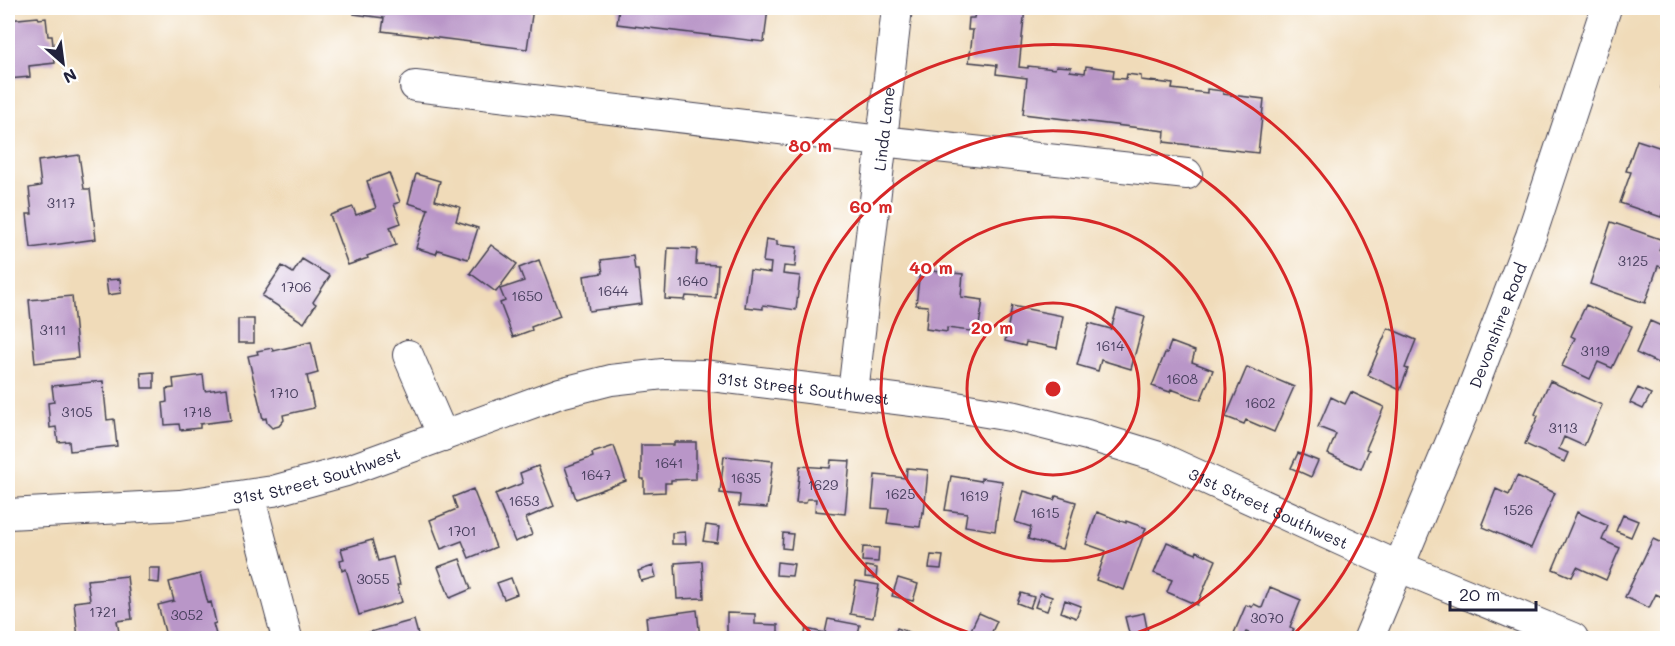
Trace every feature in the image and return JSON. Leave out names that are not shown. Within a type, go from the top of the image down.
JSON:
[{"type":"street","name":"Linda Lane","points":[[853,393],[897,8]]},
{"type":"street","name":"Devonshire Road","points":[[1369,639],[1467,402],[1531,236],[1606,8]]},
{"type":"street","points":[[415,86],[881,141],[1187,174]]},
{"type":"street","points":[[408,355],[443,436]]},
{"type":"street","name":"31st Street Southwest","points":[[8,514],[180,505],[273,491],[346,471],[560,393],[611,380],[663,374],[703,375],[944,405],[1016,417],[1087,435],[1156,456],[1400,567],[1573,639]]},
{"type":"street","points":[[249,495],[287,639]]},
{"type":"building","points":[[355,8],[533,8],[527,49],[382,31],[384,18],[354,14]]},
{"type":"building","points":[[619,8],[768,8],[764,42],[617,24]]},
{"type":"building","points":[[976,8],[1025,8],[1019,67],[1055,69],[1056,66],[1071,67],[1070,71],[1085,73],[1086,66],[1114,70],[1113,78],[1126,79],[1127,74],[1141,76],[1141,80],[1173,84],[1172,89],[1207,93],[1207,89],[1223,91],[1223,94],[1264,99],[1258,153],[1164,142],[1165,131],[1023,114],[1027,78],[996,74],[997,65],[969,62],[973,30],[968,30],[969,18],[974,18]]},
{"type":"building","points":[[38,17],[39,19],[46,18],[48,36],[52,36],[55,63],[29,66],[30,77],[8,79],[8,20]]},
{"type":"building","points":[[1668,68],[1668,91],[1661,88]]},
{"type":"building","points":[[1637,140],[1668,150],[1668,198],[1661,217],[1620,203],[1631,172],[1626,171]]},
{"type":"building","points":[[79,155],[84,189],[90,189],[96,239],[31,248],[27,214],[32,214],[29,188],[41,186],[38,161]]},
{"type":"building","points":[[389,173],[400,202],[394,204],[401,223],[390,227],[396,245],[348,265],[330,215],[353,207],[356,215],[376,208],[367,181]]},
{"type":"building","points":[[416,174],[440,181],[435,200],[460,207],[456,221],[478,228],[468,259],[438,250],[436,254],[416,248],[428,209],[408,203]]},
{"type":"building","points":[[1611,222],[1663,240],[1659,250],[1668,255],[1668,269],[1658,266],[1645,303],[1590,284]]},
{"type":"building","points":[[766,239],[777,241],[777,245],[797,247],[795,267],[784,266],[783,274],[800,276],[796,310],[763,305],[763,309],[745,307],[750,270],[770,273],[771,263],[763,262]]},
{"type":"building","points":[[491,245],[517,264],[496,292],[470,273]]},
{"type":"building","points":[[668,248],[697,249],[696,264],[718,265],[716,298],[686,296],[685,300],[665,299]]},
{"type":"building","points":[[633,256],[635,270],[638,270],[642,304],[589,311],[584,276],[603,273],[601,260]]},
{"type":"building","points":[[302,259],[330,276],[313,302],[316,304],[304,323],[262,296],[282,266],[293,273]]},
{"type":"building","points":[[539,260],[560,316],[513,337],[500,303],[505,301],[500,289],[524,281],[519,268]]},
{"type":"building","points":[[920,270],[963,274],[961,297],[983,300],[978,332],[947,328],[947,332],[926,329],[928,306],[916,305]]},
{"type":"building","points":[[120,279],[121,293],[108,295],[106,280]]},
{"type":"building","points":[[72,296],[78,358],[35,363],[29,300]]},
{"type":"building","points":[[1586,305],[1632,326],[1612,368],[1598,362],[1590,379],[1562,366],[1575,338],[1571,336]]},
{"type":"building","points":[[1012,306],[1063,316],[1057,348],[1026,342],[1025,346],[1005,341]]},
{"type":"building","points":[[1117,309],[1145,317],[1131,369],[1101,360],[1098,371],[1077,365],[1089,323],[1111,329]]},
{"type":"building","points":[[238,319],[254,319],[254,343],[238,343]]},
{"type":"building","points":[[1650,321],[1668,329],[1668,349],[1660,364],[1636,353]]},
{"type":"building","points":[[1388,328],[1416,340],[1405,368],[1408,369],[1400,390],[1368,375]]},
{"type":"building","points":[[311,342],[318,373],[307,376],[314,408],[283,415],[284,420],[279,426],[272,428],[266,418],[263,419],[248,356],[258,354],[257,351],[272,348],[273,351]]},
{"type":"building","points":[[1171,342],[1195,351],[1192,362],[1213,370],[1201,400],[1171,389],[1170,392],[1152,386]]},
{"type":"building","points":[[1247,367],[1294,387],[1274,432],[1246,420],[1244,424],[1226,417]]},
{"type":"building","points":[[154,372],[154,388],[142,388],[141,373]]},
{"type":"building","points":[[203,375],[205,391],[227,388],[231,420],[200,424],[200,428],[180,430],[179,424],[165,425],[163,403],[167,402],[166,389],[174,388],[173,379]]},
{"type":"building","points":[[103,381],[107,420],[114,419],[117,446],[70,451],[69,441],[58,442],[56,427],[50,428],[48,403],[54,402],[52,386]]},
{"type":"building","points":[[1550,381],[1602,405],[1584,446],[1564,437],[1559,449],[1568,453],[1564,462],[1525,444]]},
{"type":"building","points":[[1638,388],[1651,394],[1643,409],[1630,403]]},
{"type":"building","points":[[1351,392],[1384,407],[1366,449],[1369,450],[1361,469],[1328,454],[1336,434],[1318,427],[1331,397],[1345,404]]},
{"type":"building","points":[[674,442],[696,442],[696,479],[671,480],[671,483],[665,483],[665,492],[644,493],[644,479],[641,479],[641,445],[674,445]]},
{"type":"building","points":[[614,446],[626,481],[576,499],[565,467],[593,457],[592,453]]},
{"type":"building","points":[[1298,453],[1318,461],[1311,477],[1291,468]]},
{"type":"building","points":[[724,456],[773,461],[767,508],[739,506],[740,495],[720,493]]},
{"type":"building","points":[[831,460],[850,461],[845,514],[815,511],[816,499],[807,499],[806,503],[796,503],[800,466],[830,468]]},
{"type":"building","points":[[538,466],[554,506],[526,518],[532,535],[515,542],[495,494],[523,483],[520,473]]},
{"type":"building","points":[[907,468],[928,470],[924,513],[922,512],[920,527],[887,523],[889,509],[872,508],[875,475],[906,478]]},
{"type":"building","points":[[951,476],[981,481],[981,478],[1002,481],[995,531],[965,526],[967,513],[945,510]]},
{"type":"building","points":[[1517,476],[1555,493],[1531,548],[1483,527],[1482,524],[1496,489],[1509,495]]},
{"type":"building","points":[[473,489],[496,547],[469,558],[462,541],[441,549],[430,520],[457,509],[453,497]]},
{"type":"building","points":[[1024,491],[1054,500],[1056,496],[1076,502],[1062,549],[1028,539],[1031,527],[1015,522]]},
{"type":"building","points":[[1097,512],[1146,528],[1124,590],[1096,580],[1106,551],[1086,544]]},
{"type":"building","points":[[1577,512],[1608,526],[1602,540],[1620,548],[1606,580],[1577,567],[1572,577],[1553,569]]},
{"type":"building","points":[[1623,515],[1638,521],[1631,537],[1616,531]]},
{"type":"building","points":[[706,525],[719,527],[717,543],[703,541]]},
{"type":"building","points":[[685,532],[686,544],[672,544],[672,533]]},
{"type":"building","points":[[783,533],[793,534],[791,549],[782,548]]},
{"type":"building","points":[[1653,539],[1668,546],[1668,600],[1656,594],[1649,608],[1625,597]]},
{"type":"building","points":[[372,540],[378,561],[393,557],[402,602],[359,615],[346,569],[342,571],[340,560],[344,559],[341,549]]},
{"type":"building","points":[[1167,542],[1196,554],[1197,551],[1216,560],[1197,605],[1167,592],[1172,580],[1154,573]]},
{"type":"building","points":[[863,547],[879,548],[878,562],[862,561]]},
{"type":"building","points":[[931,555],[943,556],[941,569],[929,568]]},
{"type":"building","points":[[460,559],[471,589],[450,598],[438,567]]},
{"type":"building","points":[[702,561],[704,598],[677,599],[675,563]]},
{"type":"building","points":[[777,562],[794,564],[792,576],[776,575]]},
{"type":"building","points":[[653,566],[656,577],[641,581],[638,571]]},
{"type":"building","points":[[866,566],[877,568],[876,578],[865,577]]},
{"type":"building","points":[[149,568],[160,568],[159,583],[149,582]]},
{"type":"building","points":[[200,574],[208,603],[211,602],[217,638],[168,638],[158,605],[174,601],[169,582]]},
{"type":"building","points":[[127,576],[132,619],[117,621],[120,638],[78,638],[74,602],[90,600],[87,580]]},
{"type":"building","points":[[511,578],[517,594],[504,599],[497,583]]},
{"type":"building","points":[[898,578],[918,584],[913,601],[892,596]]},
{"type":"building","points":[[856,581],[879,585],[873,618],[850,614]]},
{"type":"building","points":[[1270,587],[1301,600],[1290,627],[1294,629],[1290,638],[1261,638],[1246,632],[1243,638],[1232,638],[1246,605],[1252,607],[1254,604],[1262,608]]},
{"type":"building","points":[[1021,593],[1034,597],[1030,608],[1017,603]]},
{"type":"building","points":[[1040,593],[1052,597],[1047,611],[1035,607]]},
{"type":"building","points":[[1065,600],[1081,606],[1076,618],[1061,612]]},
{"type":"building","points":[[697,610],[700,638],[648,638],[646,617]]},
{"type":"building","points":[[727,613],[755,614],[755,624],[778,625],[778,638],[727,638]]},
{"type":"building","points":[[979,613],[997,621],[989,638],[967,638]]},
{"type":"building","points":[[1144,613],[1148,633],[1130,637],[1125,617]]},
{"type":"building","points":[[828,619],[860,625],[857,638],[804,638],[806,629],[825,633]]},
{"type":"building","points":[[414,620],[419,638],[364,638],[363,634]]},
{"type":"building","points":[[897,628],[926,638],[890,638],[891,635],[894,636]]}]
